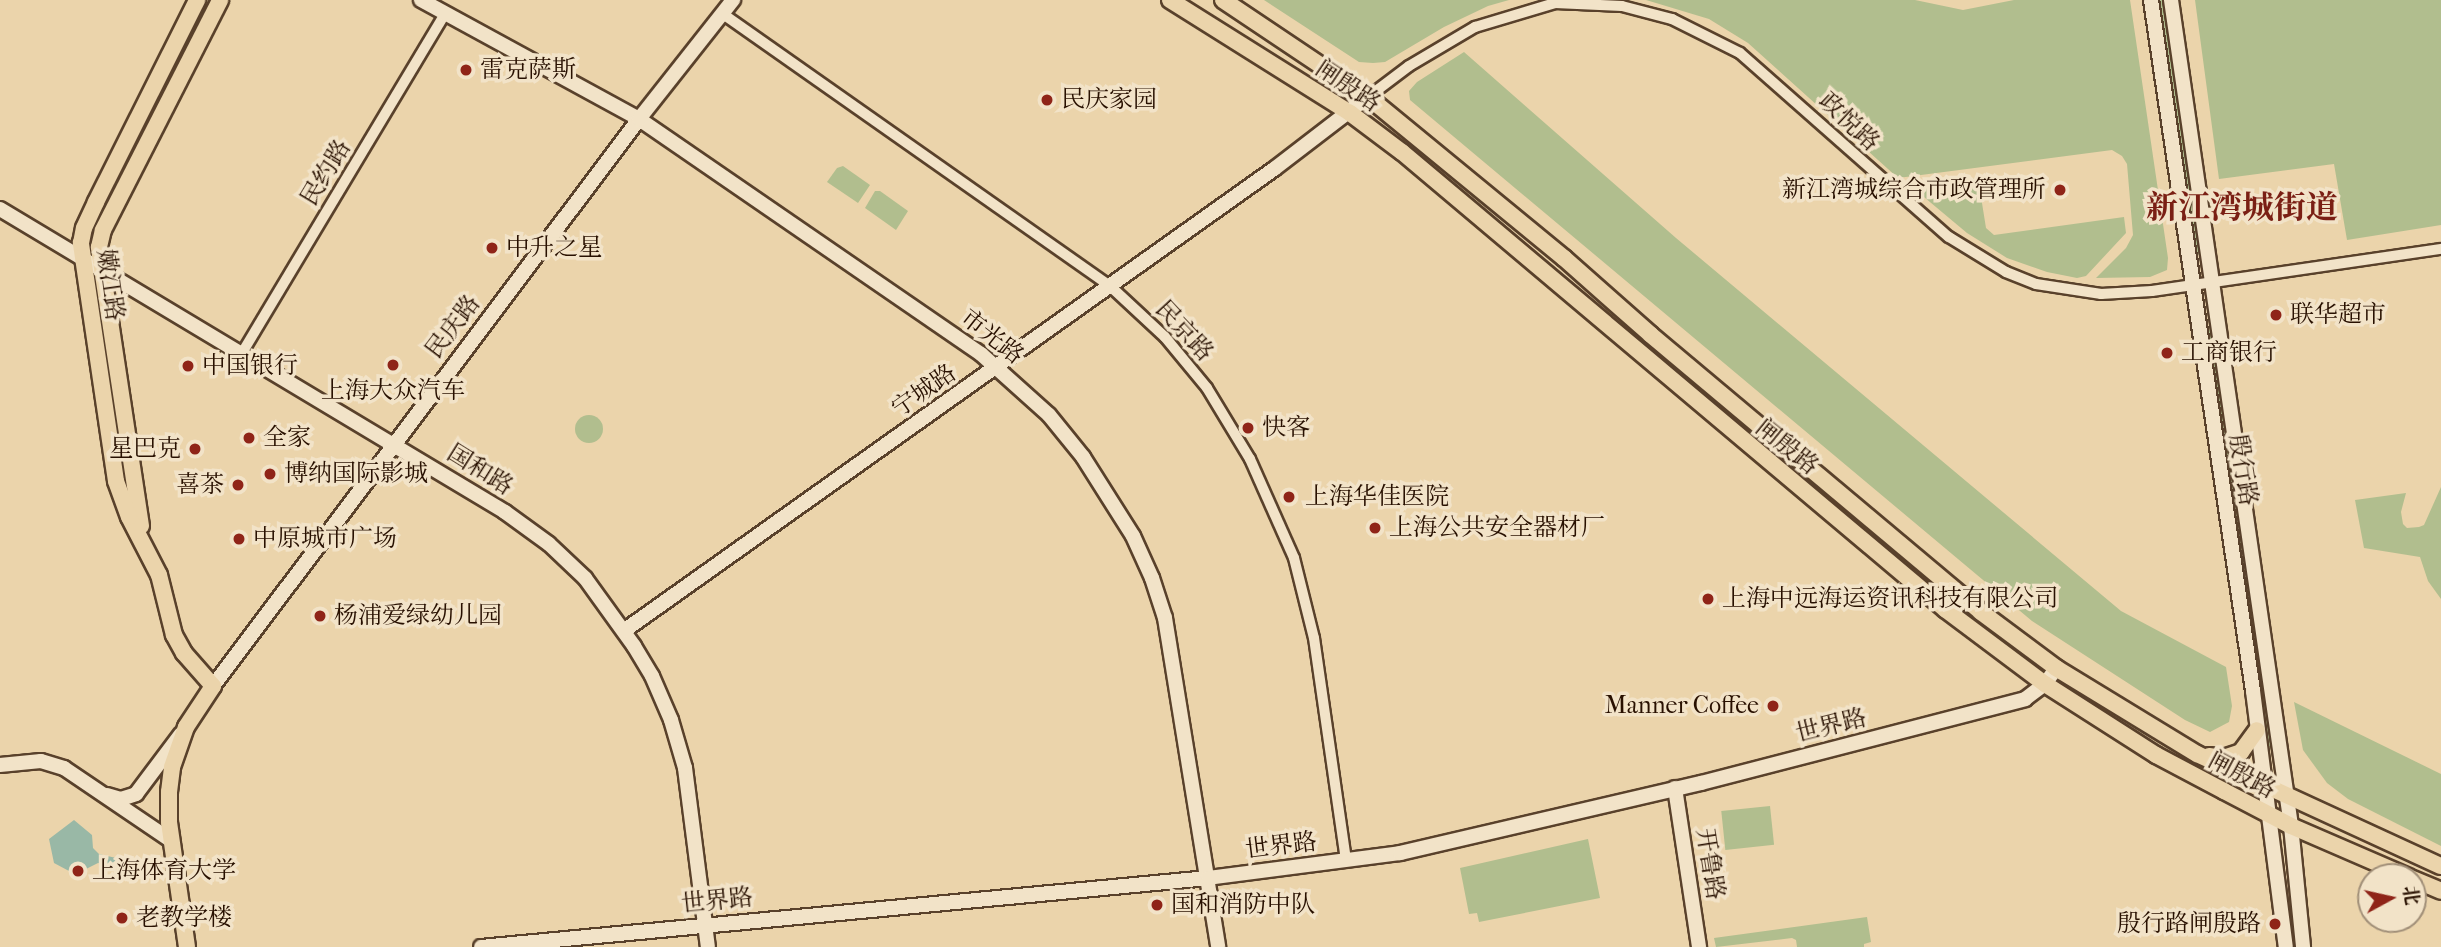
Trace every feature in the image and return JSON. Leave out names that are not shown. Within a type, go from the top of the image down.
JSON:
[{"type":"main road","name":"嫩江路","points":[[197,0],[83,228],[81,243],[116,481],[129,517],[159,575],[174,635],[184,653],[213,685]]},
{"type":"main road","name":"嫩江路","points":[[148,552],[137,505],[99,247],[103,230],[220,0]]},
{"type":"main road","name":"闸殷路","points":[[1170,0],[1350,113],[1413,161],[1946,610],[2045,684],[2156,755],[2291,826],[2376,863]]},
{"type":"main road","name":"闸殷路","points":[[1223,0],[1368,97],[1564,258],[1679,359],[1960,594],[2056,668],[2197,754],[2441,866]]},
{"type":"main road","points":[[1281,69],[1296,75],[1310,71],[1310,64],[1295,48]]},
{"type":"main road","points":[[1413,161],[1407,146],[1418,139]]},
{"type":"main road","points":[[187,947],[172,841],[169,792],[172,767],[186,727],[213,685]]},
{"type":"main road","points":[[2197,754],[2233,756],[2249,744],[2257,730]]},
{"type":"street","name":"市光路","points":[[421,0],[639,119],[997,367],[1049,415],[1083,457],[1133,536],[1152,578],[1165,618],[1218,947]]},
{"type":"street","name":"民庆路","points":[[213,685],[393,443],[639,119],[733,0]]},
{"type":"street","name":"殷行路","points":[[2151,0],[2286,947]]},
{"type":"street","name":"殷行路","points":[[2172,0],[2215,283],[2249,553],[2287,797],[2303,947]]},
{"type":"street","name":"政悦路","points":[[1368,97],[1409,66],[1475,27],[1555,4],[1622,6],[1672,19],[1740,53],[1949,237],[2006,272],[2036,284],[2073,292],[2101,294],[2215,283],[2441,249]]},
{"type":"street","name":"民京路","points":[[723,14],[1109,285],[1165,337],[1221,409],[1250,459],[1294,558],[1314,638],[1346,861]]},
{"type":"street","name":"民约路","points":[[242,353],[445,15]]},
{"type":"street","name":"宁城路","points":[[625,630],[997,367],[1350,113],[1368,97]]},
{"type":"street","name":"国和路","points":[[0,209],[393,443],[530,529],[585,578],[625,630],[652,676],[671,720],[685,768],[708,947]]},
{"type":"street","name":"世界路","points":[[481,947],[1208,877],[1346,861],[1460,841],[2025,699],[2045,684],[2056,668]]},
{"type":"street","points":[[100,793],[121,799],[136,794],[186,727]]},
{"type":"street","points":[[0,765],[41,761],[52,764],[172,841]]},
{"type":"street","name":"开鲁路","points":[[1675,788],[1699,947]]},
{"type":"green space","points":[[1264,0],[1509,0],[1488,6],[1444,27],[1385,62],[1373,63],[1359,62]]},
{"type":"green space","points":[[1646,0],[1915,0],[1963,10],[2014,0],[2130,0],[2168,258],[2167,270],[2150,277],[2096,278],[2126,248],[2133,235],[2127,164],[2122,156],[2112,150],[1898,178],[1748,43],[1709,19]]},
{"type":"green space","points":[[2157,0],[2166,0],[2201,254],[2196,255]]},
{"type":"green space","points":[[2195,0],[2441,0],[2441,225],[2347,240],[2334,164],[2219,179]]},
{"type":"green space","points":[[1464,52],[1676,238],[2121,611],[2226,667],[2232,706],[2229,722],[2210,732],[2185,720],[2032,621],[1410,100],[1409,91],[1417,82]]},
{"type":"green space","points":[[843,166],[870,185],[858,203],[827,182],[837,168]]},
{"type":"green space","points":[[1978,178],[1986,228],[1994,235],[2124,217],[2126,233],[2086,276],[2077,278],[2047,272],[2007,258],[1967,233],[1912,187]]},
{"type":"green space","points":[[875,191],[880,191],[908,211],[896,230],[865,208]]},
{"type":"green space","points":[[2210,330],[2245,551],[2239,552],[2204,331]]},
{"type":"green space","points":[[589,415],[599,419],[603,429],[599,439],[589,443],[579,439],[575,429],[579,419]]},
{"type":"green space","points":[[2441,487],[2441,599],[2428,581],[2420,557],[2364,548],[2355,500],[2406,493],[2401,512],[2403,524],[2407,528],[2419,527],[2424,525]]},
{"type":"green space","points":[[2245,557],[2272,747],[2267,747],[2238,558]]},
{"type":"green space","points":[[2294,702],[2441,774],[2441,846],[2348,799],[2327,783],[2303,750]]},
{"type":"green space","points":[[1770,806],[1774,845],[1725,850],[1721,811]]},
{"type":"green space","points":[[1588,839],[1600,898],[1479,922],[1477,913],[1469,914],[1460,868]]},
{"type":"green space","points":[[1867,917],[1871,942],[1864,944],[1864,947],[1797,947],[1796,940],[1792,938],[1716,947],[1714,938]]},
{"type":"shaded area","points":[[74,820],[92,835],[93,848],[99,854],[116,858],[116,866],[98,863],[82,871],[69,871],[54,863],[49,839]]},
{"type":"place","name":"雷克萨斯","points":[[466,70]]},
{"type":"place","name":"民庆家园","points":[[1047,100]]},
{"type":"place","name":"新江湾城综合市政管理所","points":[[2060,190]]},
{"type":"place","name":"中升之星","points":[[492,248]]},
{"type":"place","name":"联华超市","points":[[2276,315]]},
{"type":"place","name":"工商银行","points":[[2167,353]]},
{"type":"place","name":"上海大众汽车","points":[[393,365]]},
{"type":"place","name":"中国银行","points":[[188,366]]},
{"type":"place","name":"快客","points":[[1248,428]]},
{"type":"place","name":"全家","points":[[249,438]]},
{"type":"place","name":"星巴克","points":[[195,449]]},
{"type":"place","name":"博纳国际影城","points":[[270,474]]},
{"type":"place","name":"喜茶","points":[[238,485]]},
{"type":"place","name":"上海华佳医院","points":[[1289,497]]},
{"type":"place","name":"上海公共安全器材厂","points":[[1375,528]]},
{"type":"place","name":"中原城市广场","points":[[239,539]]},
{"type":"place","name":"上海中远海运资讯科技有限公司","points":[[1708,599]]},
{"type":"place","name":"杨浦爱绿幼儿园","points":[[320,616]]},
{"type":"place","name":"Manner Coffee","points":[[1773,706]]},
{"type":"place","name":"上海体育大学","points":[[78,871]]},
{"type":"place","name":"国和消防中队","points":[[1157,905]]},
{"type":"place","name":"老教学楼","points":[[122,918]]},
{"type":"place","name":"殷行路闸殷路","points":[[2275,924]]},
{"type":"district","name":"新江湾城街道","points":[[2242,208]]}]
